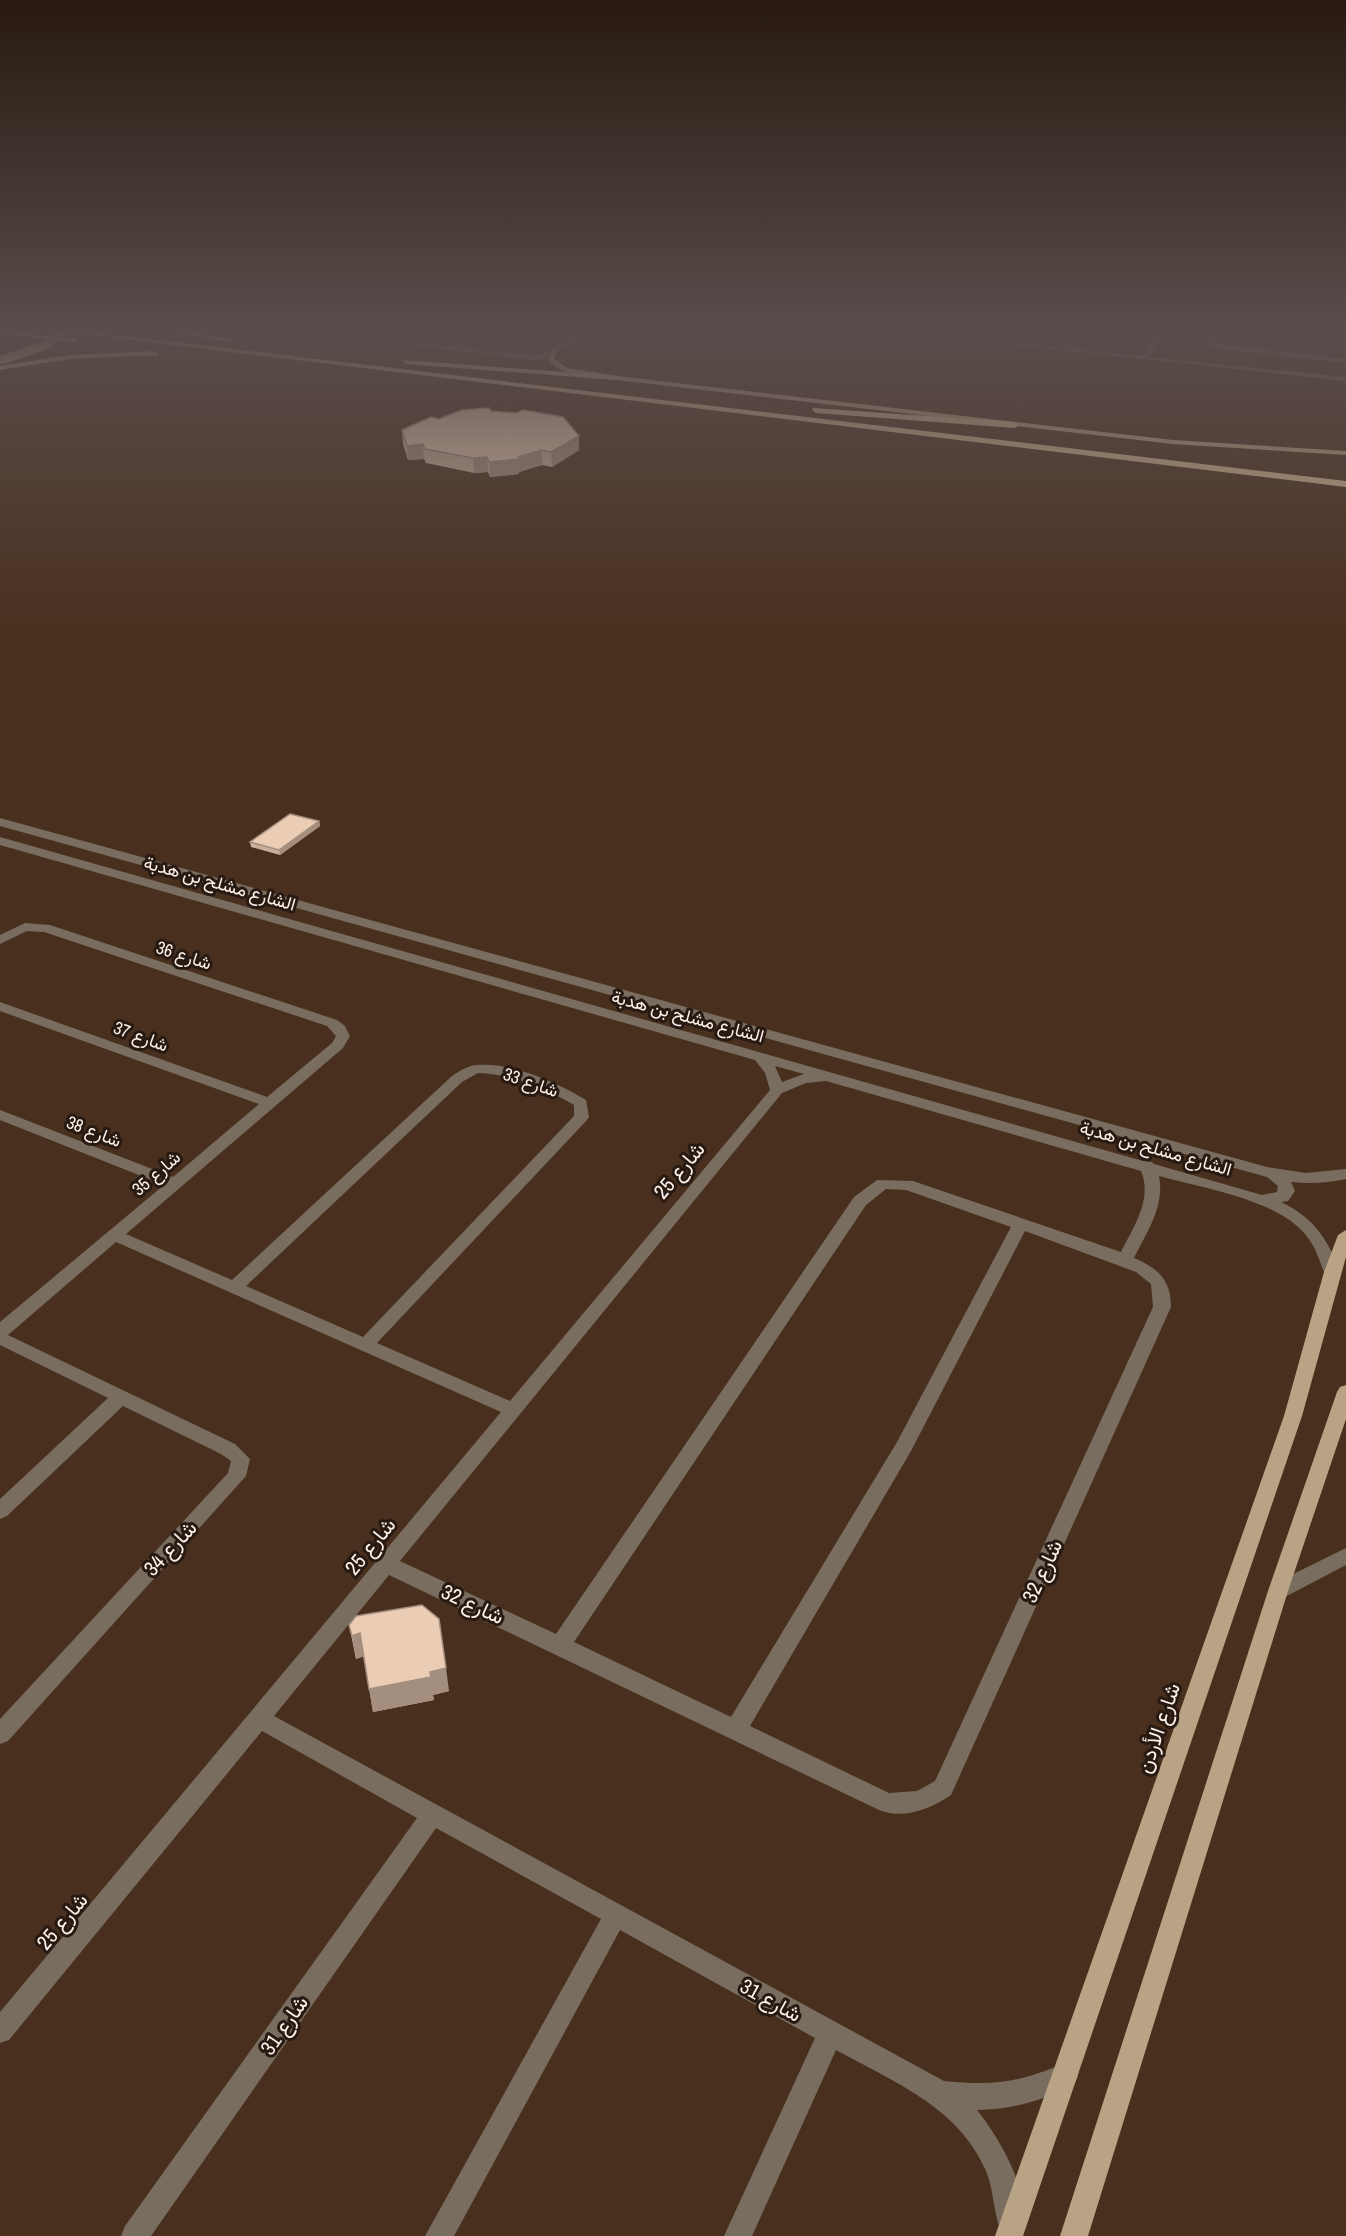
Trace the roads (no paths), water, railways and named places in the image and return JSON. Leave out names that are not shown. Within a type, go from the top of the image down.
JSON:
[{"type":"highway","points":[[908,435],[1346,491]]},
{"type":"highway","points":[[932,435],[1346,484]]},
{"type":"highway","points":[[1014,435],[1346,475]]},
{"type":"main road","points":[[1110,435],[1208,446],[1346,453]]},
{"type":"main road","name":"شارع الأردن","points":[[1010,2233],[1293,1416],[1332,1272],[1346,1235]]},
{"type":"main road","points":[[1074,2236],[1278,1592],[1344,1408]]},
{"type":"street","name":"الشارع مشلح بن هدبة","points":[[0,822],[1266,1172],[1301,1179],[1321,1179],[1346,1174]]},
{"type":"street","name":"الشارع مشلح بن هدبة","points":[[0,841],[502,985],[1147,1165],[1259,1199],[1287,1209],[1314,1232],[1323,1244],[1332,1272]]},
{"type":"street","name":"شارع 36","points":[[0,940],[25,927],[45,928],[332,1023],[340,1029],[343,1036],[338,1045]]},
{"type":"street","points":[[502,985],[495,979],[498,972],[509,967],[522,968]]},
{"type":"street","name":"شارع 37","points":[[0,1006],[269,1103]]},
{"type":"street","name":"شارع 35","points":[[0,1332],[338,1045]]},
{"type":"street","points":[[759,1055],[772,1071],[777,1090]]},
{"type":"street","name":"شارع 33","points":[[235,1287],[457,1079],[475,1069],[494,1069],[570,1095],[581,1103],[582,1117],[366,1344]]},
{"type":"street","name":"شارع 25","points":[[0,2031],[261,1720],[512,1409],[777,1090],[803,1079],[834,1077]]},
{"type":"street","name":"شارع 38","points":[[0,1115],[174,1184]]},
{"type":"street","points":[[1125,1260],[1154,1198],[1154,1181],[1147,1165]]},
{"type":"street","points":[[1259,1199],[1282,1197],[1287,1191],[1285,1184],[1278,1177],[1266,1172]]},
{"type":"street","name":"شارع 32","points":[[386,1564],[560,1645],[887,1803],[906,1804],[925,1800],[943,1788],[1162,1307],[1164,1290],[1156,1278],[1143,1268],[1125,1260],[908,1185],[883,1184],[860,1201],[560,1645]]},
{"type":"street","points":[[735,1731],[904,1446],[1020,1225]]},
{"type":"street","points":[[114,1235],[512,1409]]},
{"type":"street","name":"شارع 34","points":[[0,1338],[228,1449],[241,1459],[237,1476],[0,1734]]},
{"type":"street","points":[[0,1511],[120,1398]]},
{"type":"street","points":[[1278,1592],[1346,1556]]},
{"type":"street","name":"شارع 31","points":[[261,1720],[941,2094],[958,2107],[986,2142],[1004,2184],[1010,2233]]},
{"type":"street","name":"شارع 31","points":[[135,2236],[433,1814]]},
{"type":"street","points":[[439,2236],[616,1915]]},
{"type":"street","points":[[738,2236],[831,2032]]},
{"type":"street","name":"شارع 31","points":[[941,2094],[974,2098],[1007,2097],[1028,2093],[1065,2076]]}]
